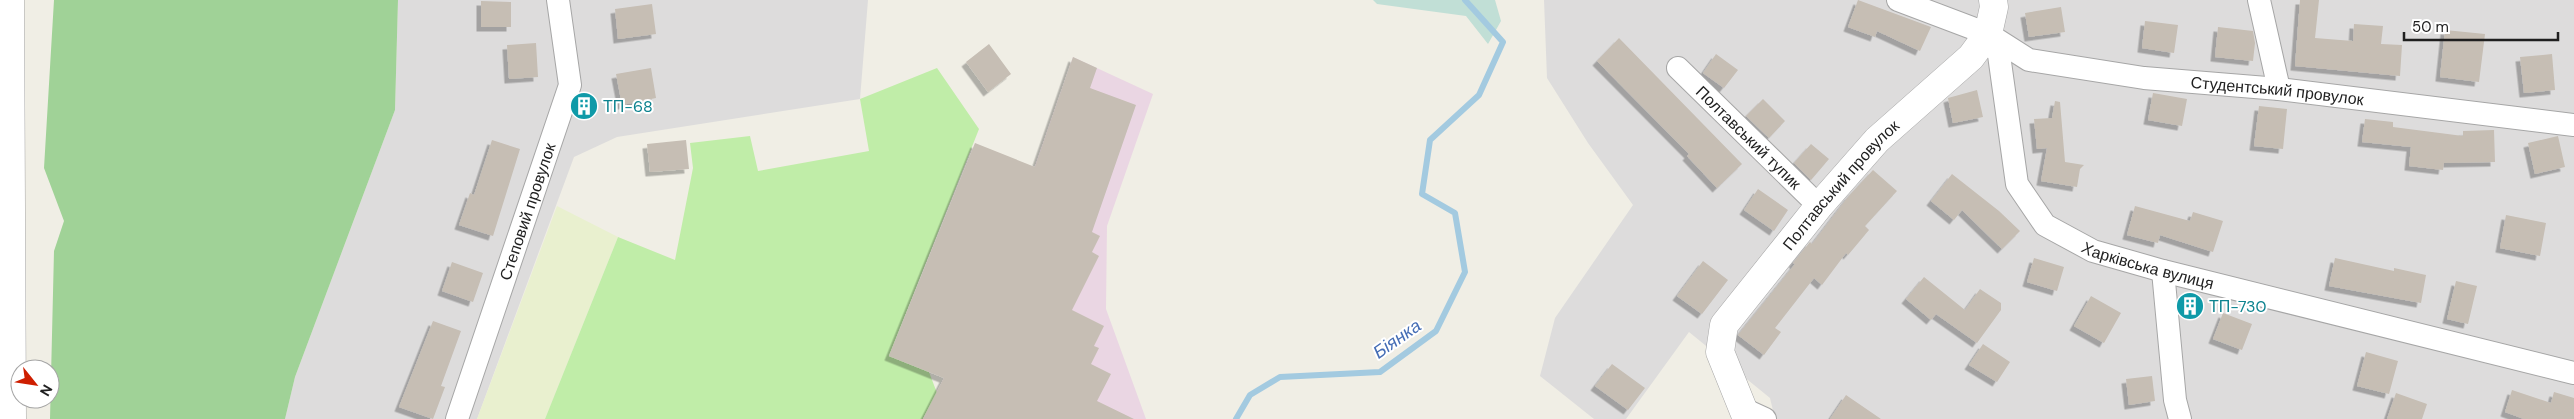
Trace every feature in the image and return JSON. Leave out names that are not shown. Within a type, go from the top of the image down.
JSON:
[{"type":"street","points":[[10,0],[12,419]]},
{"type":"street","name":"Степовий провулок","points":[[457,419],[570,85],[558,0]]},
{"type":"street","name":"Студентський провулок","points":[[1898,0],[1988,34],[2029,60],[2144,78],[2279,89],[2574,125]]},
{"type":"street","points":[[1988,34],[1994,7],[1993,0]]},
{"type":"street","points":[[2259,0],[2279,89]]},
{"type":"street","name":"Полтавський провулок","points":[[1751,415],[1720,352],[1724,325],[1819,206],[1877,140],[1972,57],[1988,34]]},
{"type":"street","name":"Харківська вулиця","points":[[1988,34],[1999,55],[2016,184],[2044,225],[2093,252],[2574,373]]},
{"type":"street","name":"Полтавський тупик","points":[[1678,68],[1819,206]]},
{"type":"street","points":[[2164,271],[2175,400],[2180,419]]},
{"type":"shaded area","points":[[398,0],[868,0],[860,99],[617,137],[574,157],[477,419],[285,419],[295,377],[395,110]]},
{"type":"shaded area","points":[[1373,0],[1495,0],[1501,21],[1488,44],[1466,16],[1377,4]]},
{"type":"shaded area","points":[[1544,0],[2574,0],[2574,419],[1775,419],[1770,398],[1689,332],[1626,419],[1594,419],[1540,376],[1555,318],[1633,205],[1588,143],[1547,78]]},
{"type":"shaded area","points":[[1073,57],[1153,94],[1107,226],[1106,309],[1146,419],[923,419],[998,272]]},
{"type":"green space","points":[[54,0],[398,0],[395,110],[295,377],[285,419],[50,419],[50,409],[60,409],[60,359],[51,359],[54,251],[64,221],[44,168]]},
{"type":"green space","points":[[937,68],[979,129],[889,356],[929,372],[937,393],[923,419],[545,419],[618,237],[675,260],[693,168],[690,143],[750,136],[758,171],[869,151],[860,99]]},
{"type":"green space","points":[[557,206],[618,237],[545,419],[477,419]]},
{"type":"building","points":[[1858,0],[1931,27],[1920,51],[1877,31],[1875,37],[1848,27]]},
{"type":"building","points":[[2300,0],[2319,0],[2315,38],[2353,41],[2354,24],[2383,26],[2381,44],[2402,45],[2400,76],[2295,66]]},
{"type":"building","points":[[481,1],[511,2],[511,27],[481,27]]},
{"type":"building","points":[[652,4],[656,34],[618,39],[615,9]]},
{"type":"building","points":[[2061,7],[2065,32],[2029,37],[2025,13]]},
{"type":"building","points":[[2145,21],[2178,25],[2174,53],[2142,48]]},
{"type":"building","points":[[2218,27],[2253,31],[2255,43],[2253,61],[2215,57]]},
{"type":"building","points":[[2445,30],[2485,34],[2479,82],[2440,77]]},
{"type":"building","points":[[1619,38],[1742,164],[1717,188],[1687,156],[1689,154],[1597,61]]},
{"type":"building","points":[[536,43],[538,77],[509,79],[507,45]]},
{"type":"building","points":[[989,44],[1011,74],[988,92],[966,62]]},
{"type":"building","points":[[1716,54],[1738,70],[1724,88],[1703,73]]},
{"type":"building","points":[[2552,54],[2555,90],[2524,93],[2520,57]]},
{"type":"building","points":[[1073,57],[1097,68],[1090,88],[1136,105],[1092,232],[1100,236],[1092,252],[1099,256],[1072,310],[1104,326],[1094,346],[1099,348],[1091,364],[1111,374],[1097,401],[1134,419],[923,419],[944,378],[889,356],[975,143],[1035,167]]},
{"type":"building","points":[[651,68],[656,98],[622,105],[616,74]]},
{"type":"building","points":[[1977,90],[1983,117],[1953,123],[1948,98]]},
{"type":"building","points":[[2153,93],[2187,99],[2182,126],[2148,120]]},
{"type":"building","points":[[1763,99],[1785,121],[1769,138],[1746,116]]},
{"type":"building","points":[[2055,101],[2060,102],[2065,162],[2084,165],[2080,169],[2077,187],[2041,181],[2047,148],[2037,149],[2034,119],[2052,118]]},
{"type":"building","points":[[2259,106],[2287,109],[2283,149],[2254,146]]},
{"type":"building","points":[[2365,119],[2393,122],[2393,127],[2463,136],[2463,131],[2494,130],[2495,162],[2444,163],[2443,170],[2409,166],[2411,147],[2362,142]]},
{"type":"building","points":[[2558,136],[2565,167],[2535,174],[2528,143]]},
{"type":"building","points":[[492,140],[520,149],[493,236],[459,225],[470,193],[474,195]]},
{"type":"building","points":[[686,140],[689,169],[650,172],[647,144]]},
{"type":"building","points":[[1811,144],[1829,159],[1811,180],[1794,163]]},
{"type":"building","points":[[1873,170],[1897,191],[1865,226],[1869,230],[1848,255],[1846,253],[1822,285],[1814,278],[1775,328],[1781,332],[1764,355],[1738,335],[1795,264],[1793,263],[1810,242],[1812,244],[1848,197]]},
{"type":"building","points":[[1952,174],[1999,211],[2020,231],[2002,249],[1962,210],[1954,220],[1931,201]]},
{"type":"building","points":[[1758,189],[1788,210],[1774,231],[1744,210]]},
{"type":"building","points":[[2135,206],[2190,221],[2193,212],[2223,221],[2213,252],[2160,235],[2158,243],[2127,235]]},
{"type":"building","points":[[2506,215],[2546,223],[2540,256],[2500,248]]},
{"type":"building","points":[[2034,258],[2064,267],[2057,291],[2027,282]]},
{"type":"building","points":[[2335,258],[2394,271],[2394,268],[2426,275],[2421,303],[2329,286]]},
{"type":"building","points":[[1703,261],[1728,280],[1702,314],[1677,296]]},
{"type":"building","points":[[452,262],[483,273],[473,302],[442,291]]},
{"type":"building","points":[[1924,277],[1965,310],[1980,289],[2001,303],[2001,310],[1977,343],[1936,314],[1931,320],[1906,299]]},
{"type":"building","points":[[2456,281],[2477,286],[2468,324],[2447,319]]},
{"type":"building","points":[[2091,296],[2121,313],[2104,343],[2074,326]]},
{"type":"building","points":[[2223,313],[2252,324],[2242,350],[2213,339]]},
{"type":"building","points":[[433,321],[461,331],[441,386],[445,387],[433,419],[399,407]]},
{"type":"building","points":[[1983,344],[2010,362],[1997,382],[1969,365]]},
{"type":"building","points":[[2366,352],[2398,361],[2389,394],[2357,386]]},
{"type":"building","points":[[1612,364],[1645,388],[1628,410],[1595,386]]},
{"type":"building","points":[[2152,376],[2155,401],[2129,405],[2126,379]]},
{"type":"building","points":[[2512,390],[2551,403],[2554,392],[2574,398],[2574,419],[2524,419],[2505,412]]},
{"type":"building","points":[[2396,393],[2427,404],[2422,419],[2387,419]]},
{"type":"building","points":[[1846,395],[1881,419],[1830,419]]},
{"type":"waterway","name":"Біянка","points":[[1236,419],[1250,395],[1280,377],[1380,372],[1436,331],[1465,272],[1455,213],[1422,194],[1430,140],[1479,95],[1503,42],[1465,0]]},
{"type":"place","name":"ТП-68","points":[[584,106]]},
{"type":"place","name":"ТП-730","points":[[2190,306]]}]
